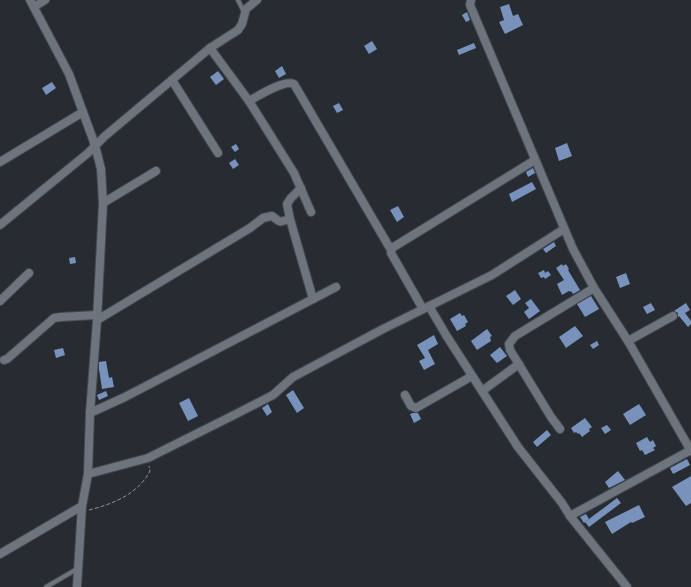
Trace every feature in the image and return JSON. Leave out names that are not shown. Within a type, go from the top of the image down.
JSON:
[{"type":"street","points":[[45,0],[32,4],[64,63],[95,145],[101,169],[103,203],[90,413],[88,474],[82,509],[77,587]]},
{"type":"street","points":[[0,225],[210,48],[238,30],[242,24],[244,12],[257,0]]},
{"type":"street","points":[[471,0],[470,5],[573,249],[594,288],[628,342],[691,451],[570,516]]},
{"type":"street","points":[[210,48],[249,101],[294,172],[312,212]]},
{"type":"street","points":[[172,80],[218,153]]},
{"type":"street","points":[[249,101],[282,85],[289,83],[294,84],[391,250],[391,253],[518,447],[562,503],[570,516],[627,587]]},
{"type":"street","points":[[0,162],[83,112]]},
{"type":"street","points":[[391,250],[535,160]]},
{"type":"street","points":[[103,203],[156,171]]},
{"type":"street","points":[[301,188],[291,198],[288,204],[290,219],[312,299]]},
{"type":"street","points":[[4,360],[54,318],[97,317],[250,228],[263,218],[272,216],[280,222],[290,219]]},
{"type":"street","points":[[88,474],[148,458],[273,395],[294,377],[383,329],[492,276],[564,229]]},
{"type":"street","points":[[0,301],[29,273]]},
{"type":"street","points":[[90,413],[125,397],[336,287]]},
{"type":"street","points":[[560,429],[510,350],[509,344],[515,336],[594,288]]},
{"type":"street","points":[[628,342],[673,316]]},
{"type":"street","points":[[482,391],[519,364]]},
{"type":"street","points":[[405,395],[411,406],[416,408],[472,376]]},
{"type":"street","points":[[0,554],[82,509]]},
{"type":"lane","points":[[238,0],[244,12]]},
{"type":"lane","points":[[46,587],[78,569]]},
{"type":"path","points":[[82,509],[104,506],[120,499],[137,488],[150,471],[148,458]]},
{"type":"building","points":[[509,4],[513,16],[518,14],[523,25],[505,34],[499,22],[504,20],[500,7]]},
{"type":"building","points":[[467,12],[470,20],[466,22],[462,15]]},
{"type":"building","points":[[372,41],[377,49],[369,54],[364,46]]},
{"type":"building","points":[[474,43],[476,48],[459,55],[457,50]]},
{"type":"building","points":[[282,66],[286,74],[279,78],[275,71]]},
{"type":"building","points":[[218,71],[224,79],[216,85],[210,77]]},
{"type":"building","points":[[52,82],[56,88],[46,95],[42,88]]},
{"type":"building","points":[[339,103],[343,110],[337,113],[333,106]]},
{"type":"building","points":[[567,143],[572,156],[559,161],[555,148]]},
{"type":"building","points":[[236,144],[239,149],[235,152],[231,147]]},
{"type":"building","points":[[235,159],[239,165],[233,169],[229,163]]},
{"type":"building","points":[[533,168],[535,173],[528,177],[526,172]]},
{"type":"building","points":[[532,182],[536,189],[512,202],[509,194]]},
{"type":"building","points":[[398,206],[404,217],[397,222],[390,210]]},
{"type":"building","points":[[554,242],[556,246],[546,253],[543,249]]},
{"type":"building","points":[[75,257],[76,263],[70,264],[69,258]]},
{"type":"building","points":[[562,264],[563,266],[566,264],[580,290],[573,294],[569,291],[562,295],[557,284],[564,280],[556,268]]},
{"type":"building","points":[[544,270],[545,273],[548,271],[551,275],[545,279],[544,277],[541,278],[538,273]]},
{"type":"building","points":[[626,273],[630,284],[620,288],[616,277]]},
{"type":"building","points":[[515,290],[521,299],[513,305],[506,296]]},
{"type":"building","points":[[591,296],[599,309],[585,317],[577,304]]},
{"type":"building","points":[[531,299],[540,311],[529,319],[524,312],[529,308],[525,303]]},
{"type":"building","points":[[651,303],[655,310],[647,314],[643,307]]},
{"type":"building","points":[[686,303],[690,310],[685,313],[691,321],[691,324],[688,327],[679,316],[678,317],[678,313],[674,311]]},
{"type":"building","points":[[460,313],[462,316],[464,315],[468,322],[465,324],[466,326],[457,331],[450,319]]},
{"type":"building","points":[[575,326],[583,336],[566,348],[559,337]]},
{"type":"building","points":[[487,329],[492,336],[490,337],[491,341],[477,350],[471,341]]},
{"type":"building","points":[[434,335],[438,344],[428,350],[435,364],[424,370],[419,361],[425,358],[417,345]]},
{"type":"building","points":[[597,341],[599,345],[593,349],[590,345]]},
{"type":"building","points":[[500,347],[507,356],[497,363],[490,355]]},
{"type":"building","points":[[63,348],[65,355],[56,358],[54,350]]},
{"type":"building","points":[[106,361],[109,378],[112,377],[114,387],[102,389],[99,362]]},
{"type":"building","points":[[293,390],[304,408],[297,413],[286,395]]},
{"type":"building","points":[[106,391],[108,396],[99,400],[97,395]]},
{"type":"building","points":[[189,398],[198,416],[188,421],[179,403]]},
{"type":"building","points":[[268,404],[272,412],[267,416],[262,408]]},
{"type":"building","points":[[639,404],[646,415],[630,425],[623,414]]},
{"type":"building","points":[[418,413],[421,419],[414,423],[410,414]]},
{"type":"building","points":[[585,418],[592,427],[589,429],[590,431],[582,437],[579,433],[574,433],[571,428]]},
{"type":"building","points":[[607,425],[611,430],[605,434],[601,428]]},
{"type":"building","points":[[547,430],[551,435],[537,447],[533,442]]},
{"type":"building","points":[[647,437],[650,442],[653,440],[656,446],[653,448],[655,450],[645,455],[642,450],[640,451],[636,443]]},
{"type":"building","points":[[687,459],[690,465],[673,474],[670,468]]},
{"type":"building","points":[[618,471],[625,480],[609,488],[605,482]]},
{"type":"building","points":[[691,476],[691,503],[686,506],[672,487]]},
{"type":"building","points":[[617,498],[621,503],[589,527],[585,522]]},
{"type":"building","points":[[639,505],[645,517],[632,523],[631,522],[612,534],[605,522]]},
{"type":"building","points":[[586,514],[589,519],[584,523],[580,517]]}]
